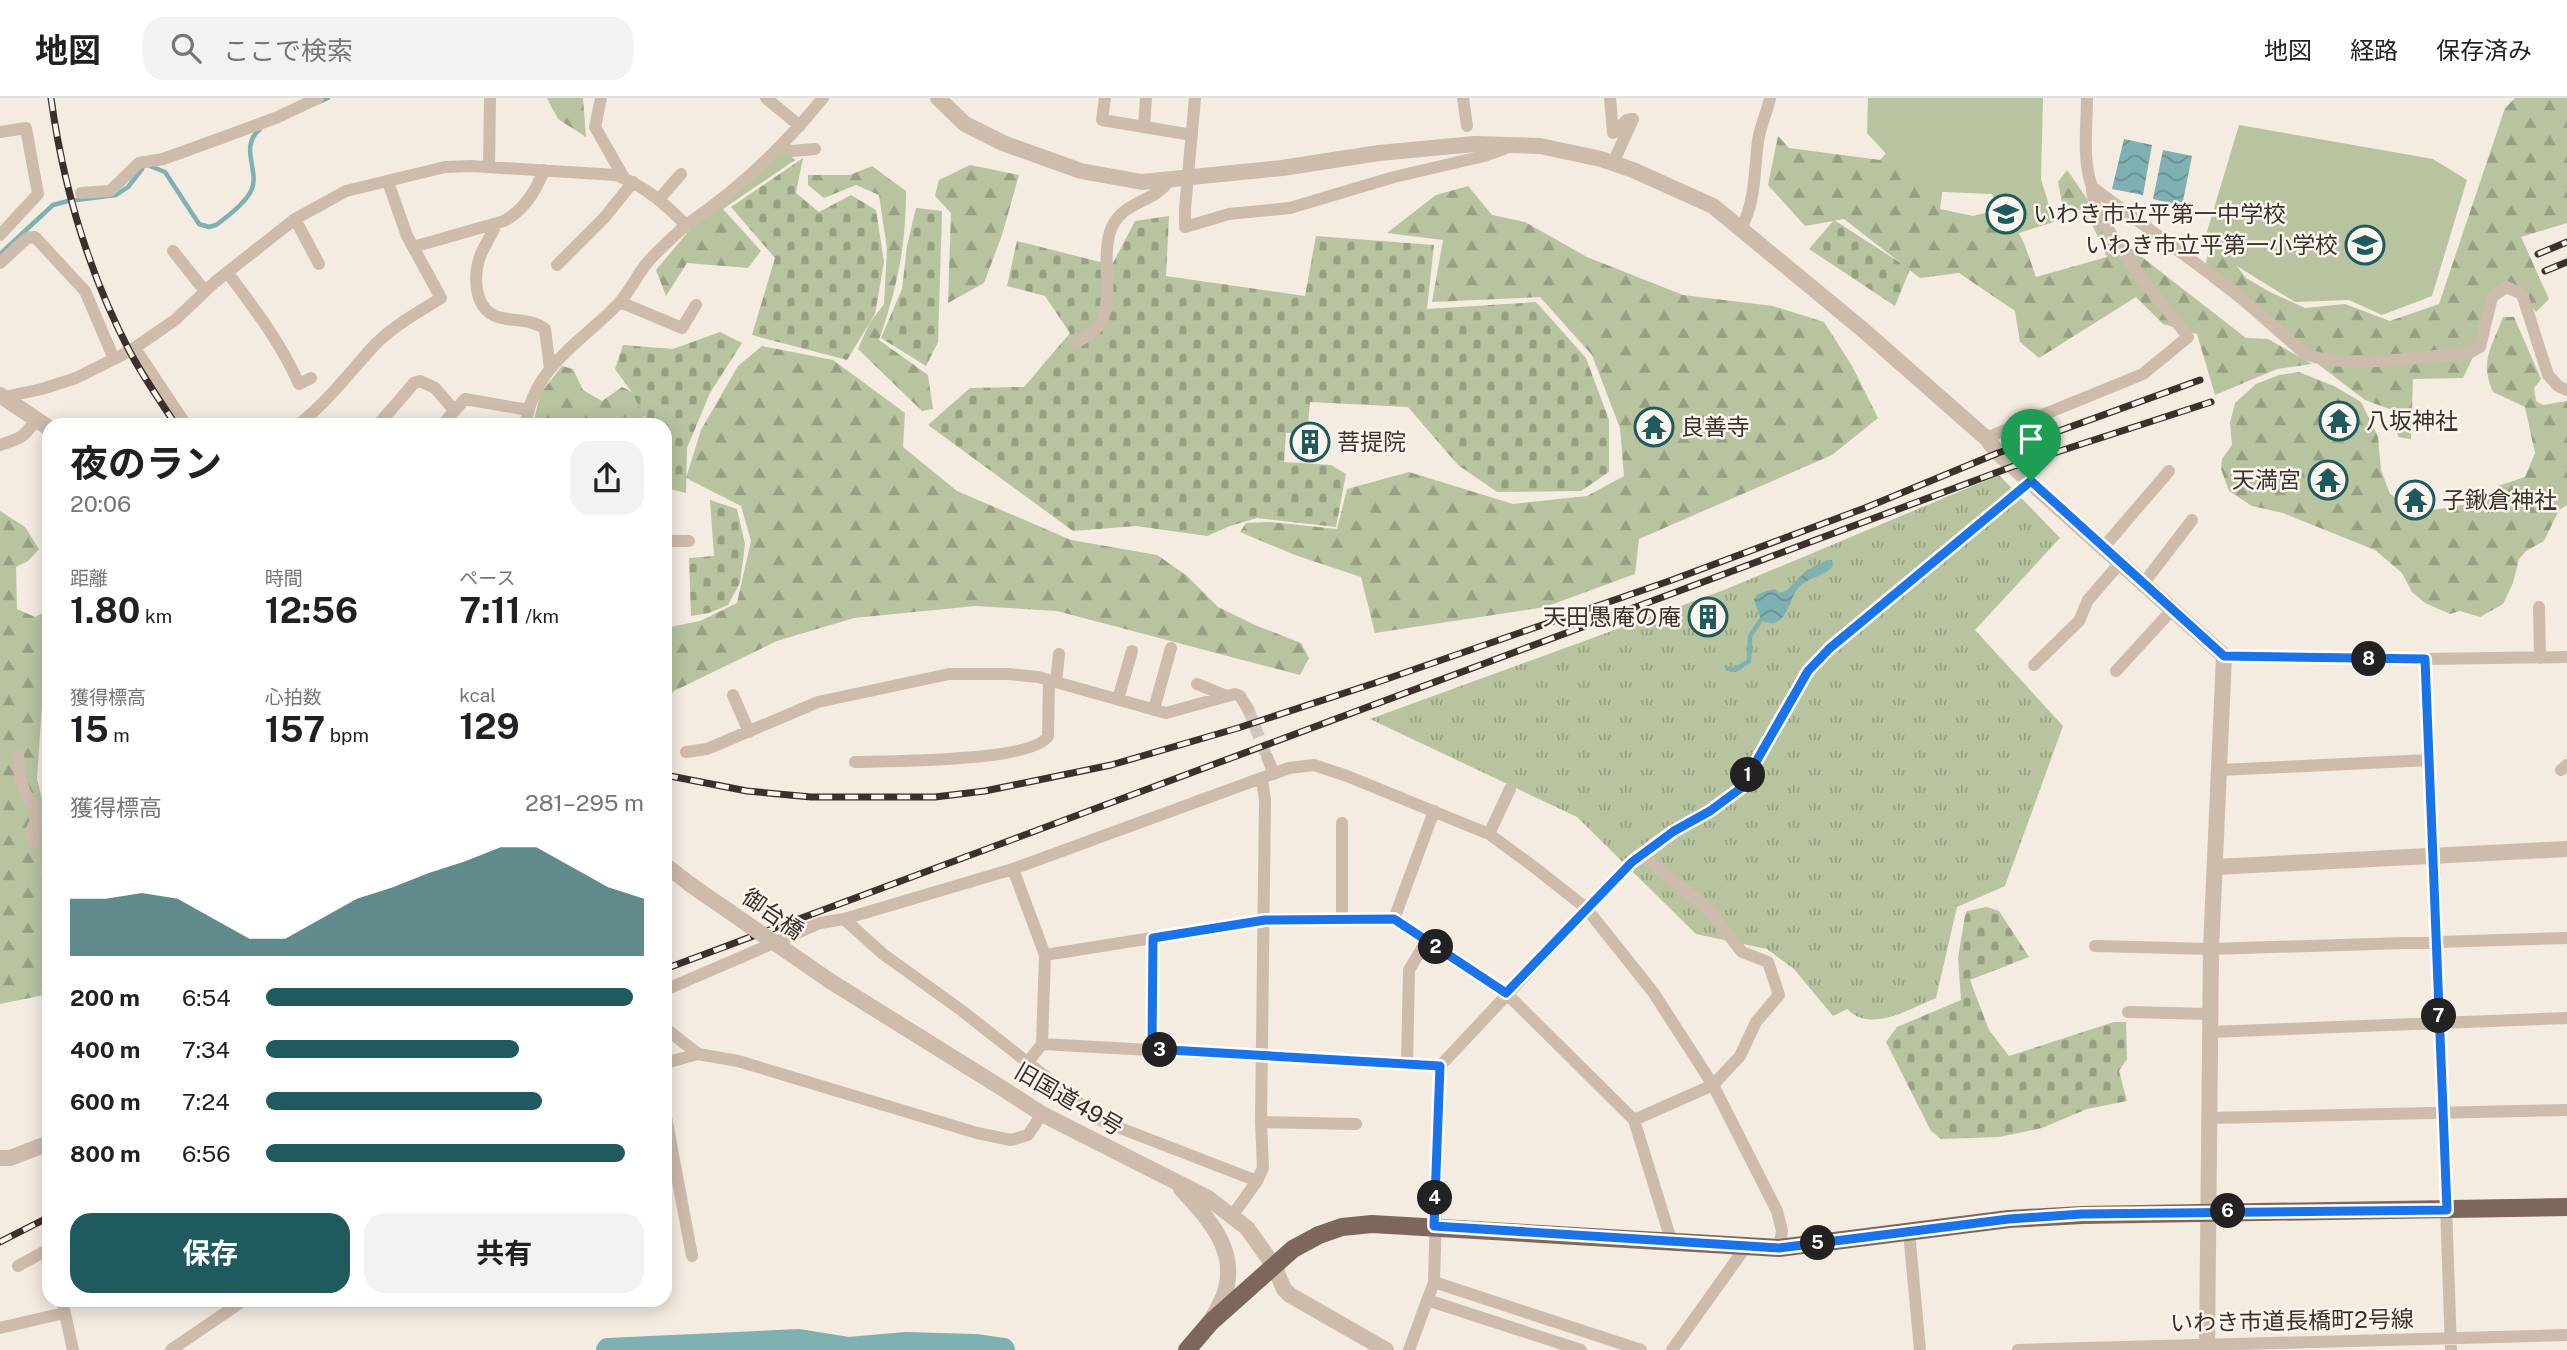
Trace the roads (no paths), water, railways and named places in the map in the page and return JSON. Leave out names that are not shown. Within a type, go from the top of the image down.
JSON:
[{"type":"main road","points":[[1187,1350],[1211,1322],[1293,1249],[1319,1235],[1342,1227],[1372,1224],[1434,1226],[1745,1248],[1779,1248],[2009,1219],[2207,1211],[2567,1207]]},
{"type":"street","points":[[81,193],[110,191],[139,163],[163,159],[225,137],[278,117],[317,98]]},
{"type":"street","points":[[489,167],[490,98]]},
{"type":"street","points":[[601,98],[595,127],[629,180]]},
{"type":"street","points":[[766,98],[800,126]]},
{"type":"street","points":[[527,418],[540,381],[573,343],[620,302],[648,262],[686,225],[706,212],[779,148],[823,98]]},
{"type":"street","points":[[938,98],[965,124],[1003,143],[1081,170],[1142,182],[1475,144],[1515,144],[1570,151],[1613,163],[1713,206],[1741,228],[1986,438],[1998,453],[2224,656],[2425,659],[2567,657]]},
{"type":"street","points":[[1105,98],[1102,120],[1192,135]]},
{"type":"street","points":[[1144,127],[1146,98]]},
{"type":"street","points":[[1195,98],[1185,227],[1228,214],[1290,208],[1394,177],[1484,156],[1515,144]]},
{"type":"street","points":[[1463,98],[1467,126]]},
{"type":"street","points":[[1610,98],[1613,132],[1627,120],[1633,120],[1613,163]]},
{"type":"street","points":[[1741,228],[1753,197],[1758,142],[1770,98]]},
{"type":"street","points":[[1986,438],[2143,374],[2188,337],[2105,227],[2091,195],[2086,154],[2087,98]]},
{"type":"street","points":[[0,132],[26,128],[38,194],[0,234]]},
{"type":"street","points":[[779,148],[792,151],[816,149]]},
{"type":"street","points":[[2,396],[42,389],[76,378],[135,348],[174,320],[227,272],[295,219],[346,191],[445,167],[616,175],[659,199],[686,225]]},
{"type":"street","points":[[413,247],[496,224],[513,216],[535,192],[544,170]]},
{"type":"street","points":[[659,199],[681,173]]},
{"type":"street","points":[[556,265],[605,217],[629,180]]},
{"type":"street","points":[[1076,342],[1090,337],[1100,325],[1108,302],[1107,248],[1111,229],[1123,212],[1136,201],[1162,192],[1169,180]]},
{"type":"street","points":[[307,418],[326,402],[373,347],[416,311],[441,298],[413,247],[388,182]]},
{"type":"street","points":[[2092,187],[2232,290],[2305,354],[2318,359],[2347,362],[2469,353],[2480,347],[2492,297],[2506,287],[2515,289],[2522,294],[2548,375],[2558,386],[2567,390]]},
{"type":"street","points":[[295,219],[319,264]]},
{"type":"street","points":[[496,224],[478,264],[476,286],[482,305],[495,316],[531,321],[545,329],[550,369]]},
{"type":"street","points":[[0,263],[27,238],[35,237],[85,290],[114,359]]},
{"type":"street","points":[[173,251],[205,291]]},
{"type":"street","points":[[227,272],[263,320],[299,384],[312,378]]},
{"type":"street","points":[[620,302],[682,328],[696,305]]},
{"type":"street","points":[[135,348],[181,418]]},
{"type":"street","points":[[384,418],[414,383],[420,381],[435,388],[454,411]]},
{"type":"street","points":[[0,445],[18,440],[42,424],[2,396]]},
{"type":"street","points":[[448,418],[465,399],[528,411]]},
{"type":"street","points":[[2103,548],[2169,471]]},
{"type":"street","points":[[1409,1350],[1434,1282],[1440,1066],[1632,862],[1741,788],[1808,671],[1858,624],[2031,481]]},
{"type":"street","points":[[2143,584],[2192,520]]},
{"type":"street","points":[[672,541],[689,541]]},
{"type":"street","points":[[2034,665],[2079,621],[2088,600],[2120,563]]},
{"type":"street","points":[[2539,607],[2540,657]]},
{"type":"street","points":[[2116,671],[2172,610]]},
{"type":"street","points":[[1154,709],[1171,648]]},
{"type":"street","points":[[1118,699],[1132,651]]},
{"type":"street","points":[[855,762],[954,760],[1039,745],[1048,736],[1052,681],[1059,654]]},
{"type":"street","points":[[2207,1347],[2211,949],[2224,656]]},
{"type":"street","points":[[2425,659],[2451,1344]]},
{"type":"street","points":[[686,752],[707,749],[818,702],[930,677],[981,673],[1009,674],[1052,681],[1166,713],[1224,695],[1240,695],[1248,709]]},
{"type":"street","points":[[1197,684],[1224,695]]},
{"type":"street","points":[[733,695],[749,732]]},
{"type":"street","points":[[18,756],[22,788],[32,806],[42,812]]},
{"type":"street","points":[[1232,1216],[1263,1168],[1261,1122],[1265,800],[1268,757]]},
{"type":"street","points":[[2221,770],[2429,760]]},
{"type":"street","points":[[672,987],[820,923],[844,919],[1013,869],[1289,768],[1314,765],[1489,834],[1586,908],[1653,992],[1713,1085],[1777,1211],[1782,1231],[1779,1248]]},
{"type":"street","points":[[1489,834],[1510,789]]},
{"type":"street","points":[[1394,919],[1434,811]]},
{"type":"street","points":[[36,843],[31,832],[34,824],[42,819]]},
{"type":"street","points":[[1342,823],[1342,919]]},
{"type":"street","points":[[2215,867],[2567,849]]},
{"type":"street","points":[[1634,1120],[1713,1085],[1740,1056],[1756,1023],[1779,995],[1768,962],[1742,952],[1709,911],[1643,856]]},
{"type":"street","points":[[1013,869],[1045,955],[1042,1044],[1028,1062]]},
{"type":"street","name":"御台橋","points":[[672,871],[830,981]]},
{"type":"street","points":[[844,919],[883,954],[1102,1121],[1257,1181]]},
{"type":"street","points":[[1045,955],[1265,920],[1394,919],[1506,993],[1634,1120],[1672,1243]]},
{"type":"street","points":[[1152,1049],[1153,938]]},
{"type":"street","points":[[2095,946],[2211,949],[2567,938]]},
{"type":"street","points":[[1406,1064],[1409,970],[1427,940]]},
{"type":"street","name":"旧国道49号","points":[[830,981],[1042,1114],[1208,1198],[1247,1228],[1274,1266],[1284,1289],[1290,1295],[1386,1350]]},
{"type":"street","points":[[2128,1012],[2210,1014]]},
{"type":"street","points":[[2210,1032],[2567,1018]]},
{"type":"street","points":[[672,1034],[698,1054]]},
{"type":"street","points":[[1042,1044],[1440,1066]]},
{"type":"street","points":[[672,1061],[698,1054],[738,1061],[930,1120],[1011,1140],[1028,1135],[1042,1114]]},
{"type":"street","points":[[2209,1118],[2567,1110]]},
{"type":"street","points":[[1261,1122],[1356,1124]]},
{"type":"street","points":[[0,1158],[42,1146]]},
{"type":"street","points":[[672,1162],[692,1256]]},
{"type":"street","points":[[1173,1181],[1202,1212],[1225,1245],[1225,1293],[1211,1322]]},
{"type":"street","points":[[1909,1232],[1920,1350]]},
{"type":"street","points":[[1672,1350],[1745,1248]]},
{"type":"street","points":[[18,1266],[42,1254]]},
{"type":"street","points":[[1434,1282],[1641,1350]]},
{"type":"street","points":[[1427,1300],[1581,1350]]},
{"type":"street","points":[[0,1328],[63,1307],[73,1350]]},
{"type":"street","points":[[171,1350],[234,1307]]},
{"type":"street","name":"いわき市道長橋町2号線","points":[[2018,1350],[2451,1344],[2567,1335]]},
{"type":"water","points":[[2124,139],[2152,145],[2143,195],[2112,189]]},
{"type":"water","points":[[2163,150],[2192,156],[2182,206],[2153,199]]},
{"type":"water","points":[[1832,560],[1833,566],[1799,587],[1782,619],[1770,623],[1761,620],[1754,599],[1758,594],[1774,589],[1779,593],[1786,591],[1807,570]]},
{"type":"waterway","points":[[319,102],[328,98]]},
{"type":"waterway","points":[[150,166],[165,172],[199,224],[209,227],[216,225],[240,205],[251,191],[254,176],[251,144],[260,129]]},
{"type":"waterway","points":[[0,254],[53,205],[116,195],[128,187],[142,169]]},
{"type":"waterway","points":[[1728,669],[1735,670],[1749,661],[1750,636],[1761,620]]},
{"type":"waterway","points":[[608,1350],[799,1341],[849,1349],[906,1344],[975,1346],[1003,1350]]},
{"type":"tunnel","points":[[1248,709],[1267,757]]},
{"type":"railway","points":[[51,98],[70,196],[102,292],[130,352],[171,418]]},
{"type":"railway","points":[[2538,254],[2567,242]]},
{"type":"railway","points":[[2545,271],[2567,262]]},
{"type":"railway","points":[[672,776],[747,791],[811,797],[935,797],[985,791],[1111,765],[1238,728],[1378,682],[1672,580],[1865,508],[1998,453],[2200,380]]},
{"type":"railway","points":[[672,966],[2014,466],[2211,402]]},
{"type":"railway","points":[[0,1242],[42,1221]]},
{"type":"place","name":"いわき市立平第一中学校","points":[[2006,214]]},
{"type":"place","name":"いわき市立平第一小学校","points":[[2365,245]]},
{"type":"place","name":"八坂神社","points":[[2339,421]]},
{"type":"place","name":"良善寺","points":[[1654,427]]},
{"type":"place","name":"菩提院","points":[[1310,442]]},
{"type":"place","name":"天満宮","points":[[2328,480]]},
{"type":"place","name":"子鍬倉神社","points":[[2415,500]]},
{"type":"place","name":"天田愚庵の庵","points":[[1708,617]]}]
